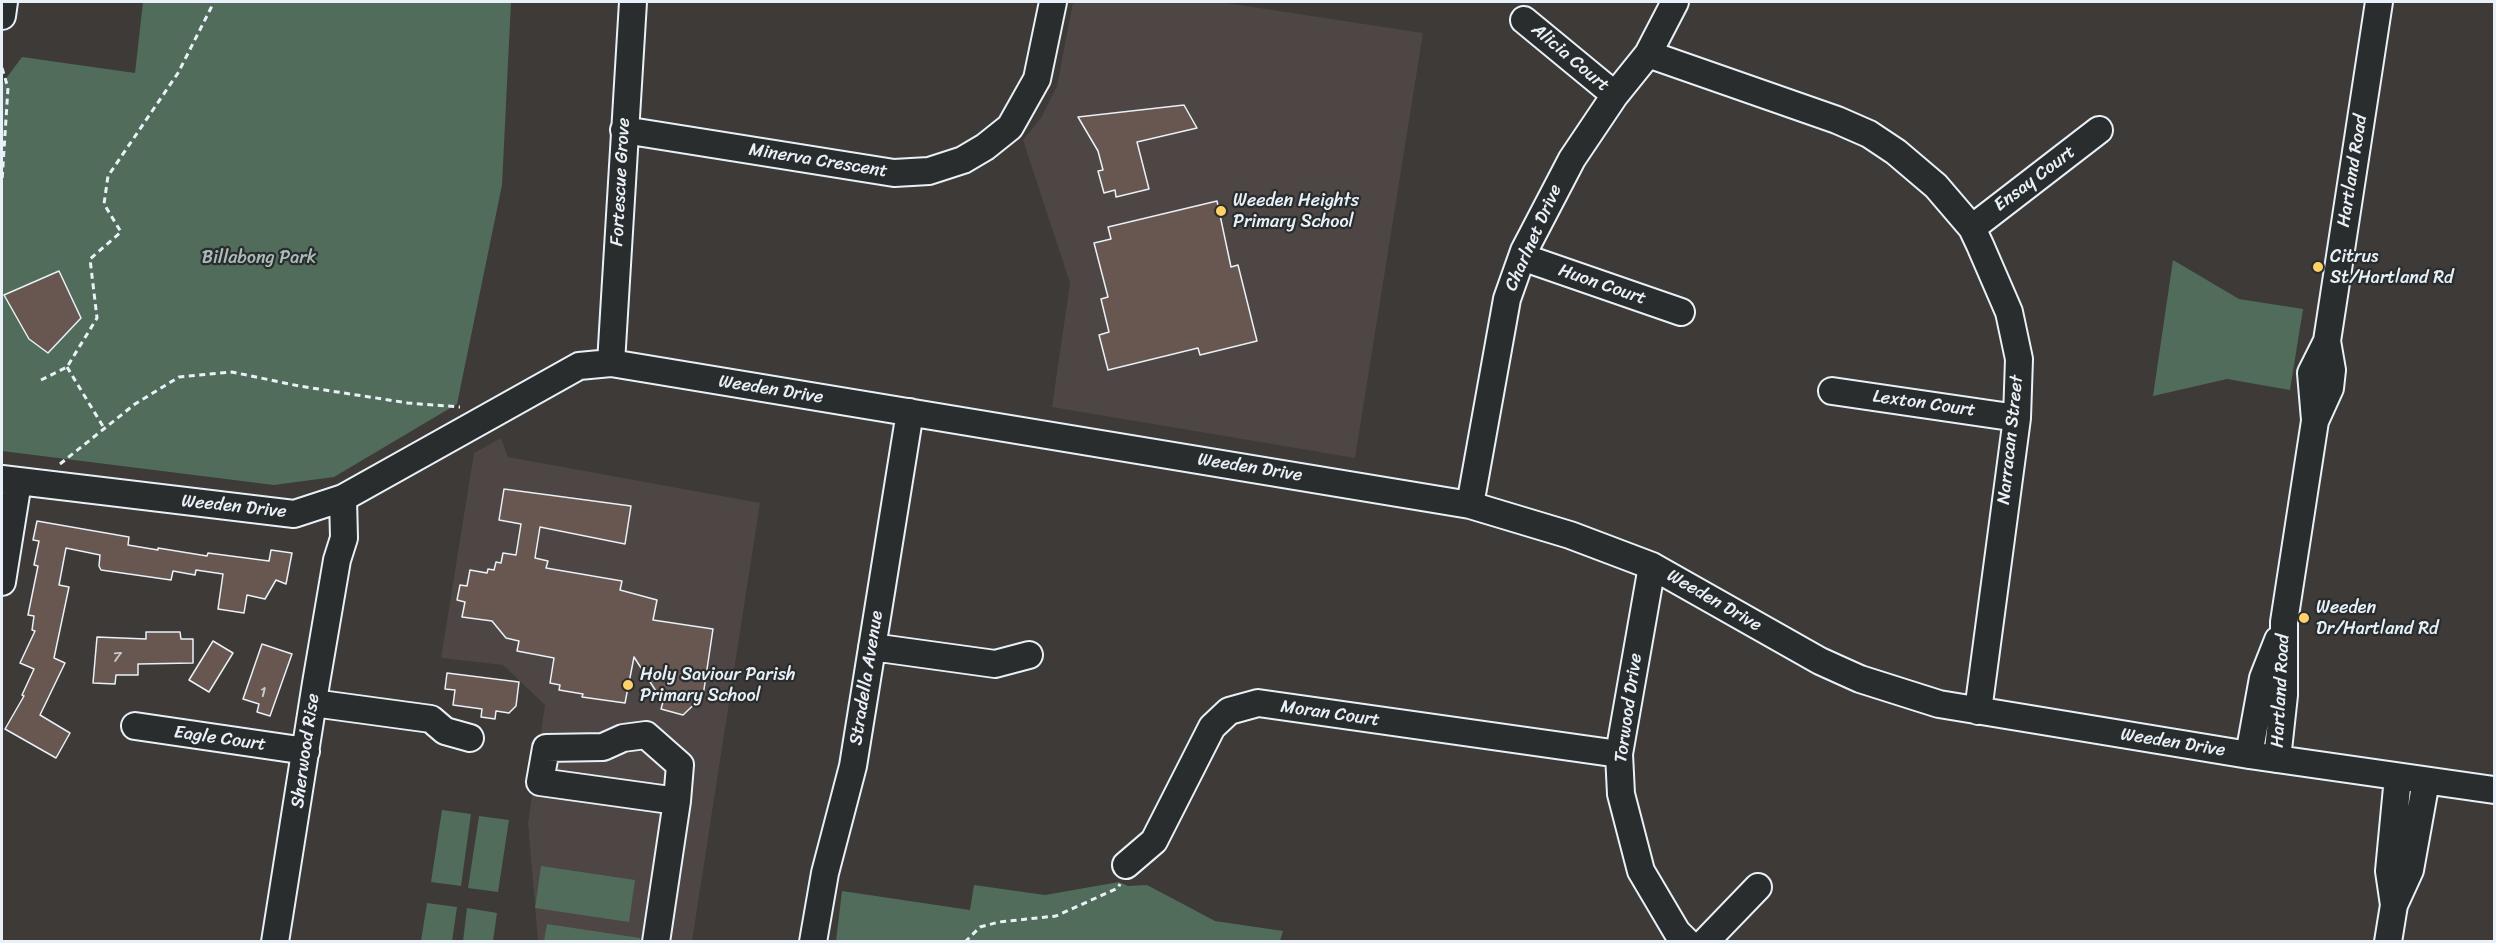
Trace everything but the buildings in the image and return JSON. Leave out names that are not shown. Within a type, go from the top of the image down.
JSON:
[{"type":"street","points":[[2,16],[4,2]]},
{"type":"street","name":"Fortescue Grove","points":[[611,363],[633,2]]},
{"type":"street","name":"Minerva Crescent","points":[[624,130],[894,173],[929,171],[970,156],[1010,127],[1037,79],[1053,2]]},
{"type":"street","name":"Charlnet Drive","points":[[1470,505],[1507,298],[1522,257],[1572,159],[1615,95],[1648,54],[1675,2]]},
{"type":"street","name":"Hartland Road","points":[[2277,759],[2284,687],[2284,622],[2315,421],[2330,388],[2332,369],[2327,341],[2379,2]]},
{"type":"street","name":"Alicia Court","points":[[1524,20],[1615,95]]},
{"type":"street","name":"Narracan Street","points":[[1648,54],[1837,120],[1869,134],[1896,152],[1936,186],[1972,228],[2009,312],[2019,359],[2017,418],[1978,711]]},
{"type":"street","name":"Ensay Court","points":[[1972,228],[2099,130]]},
{"type":"street","name":"Huon Court","points":[[1522,257],[1681,312]]},
{"type":"street","name":"Weeden Drive","points":[[10,480],[294,514],[314,510],[343,498],[579,366],[611,363],[1470,505],[1570,535],[1652,566],[1778,638],[1860,679],[1939,704],[2250,755],[2494,790]]},
{"type":"street","name":"Lexton Court","points":[[1832,391],[2017,418]]},
{"type":"street","name":"Stradella Avenue","points":[[813,942],[825,873],[853,766],[910,412]]},
{"type":"street","points":[[2,582],[10,480]]},
{"type":"street","name":"Sherwood Rise","points":[[275,942],[337,560],[344,538],[343,498]]},
{"type":"street","points":[[314,510],[337,560]]},
{"type":"street","name":"Torwood Drive","points":[[1652,566],[1619,754],[1621,794],[1641,871],[1675,938]]},
{"type":"street","name":"Hartland Road","points":[[2250,755],[2263,678],[2284,622]]},
{"type":"street","points":[[872,647],[994,664],[1029,655]]},
{"type":"street","points":[[313,703],[431,718],[445,731],[470,738]]},
{"type":"street","name":"Moran Court","points":[[1126,865],[1154,841],[1212,727],[1229,711],[1258,704],[1619,754]]},
{"type":"street","name":"Eagle Court","points":[[135,726],[306,751]]},
{"type":"street","points":[[656,942],[677,801],[680,765],[646,735],[623,738],[603,747],[546,748],[540,782],[677,801]]},
{"type":"street","points":[[2394,905],[2389,871],[2398,777]]},
{"type":"street","points":[[2388,942],[2394,905],[2410,870],[2426,781]]},
{"type":"street","points":[[1706,942],[1758,887]]},
{"type":"path","points":[[41,380],[67,367],[96,318],[90,259],[121,232],[104,204],[108,176],[178,73],[214,2]]},
{"type":"path","points":[[2,68],[8,88],[2,181]]},
{"type":"path","points":[[67,367],[104,428]]},
{"type":"path","points":[[59,465],[135,404],[179,377],[232,372],[299,386],[408,403],[462,407]]},
{"type":"path","points":[[965,942],[980,927],[999,922],[1056,916],[1118,888],[1126,865]]},
{"type":"shaded area","name":"Weeden Heights Primary School","points":[[1073,2],[1220,2],[1423,33],[1355,458],[1052,407],[1070,283],[1023,140],[1041,118],[1057,86]]},
{"type":"shaded area","name":"Holy Saviour Parish Primary School","points":[[501,438],[508,457],[760,503],[692,941],[538,941],[528,823],[545,705],[503,665],[441,658],[474,453]]},
{"type":"green space","name":"Billabong Park","points":[[143,2],[511,2],[502,185],[457,404],[334,477],[274,485],[2,451],[2,84],[22,57],[135,73]]},
{"type":"green space","points":[[2173,260],[2239,299],[2303,309],[2290,390],[2227,379],[2153,396]]},
{"type":"green space","points":[[442,810],[471,814],[461,886],[431,882]]},
{"type":"green space","points":[[479,816],[509,820],[498,892],[468,888]]},
{"type":"green space","points":[[541,866],[635,880],[629,922],[535,908]]},
{"type":"green space","points":[[1119,882],[1128,886],[1147,885],[1215,921],[1283,931],[1280,941],[836,941],[842,891],[970,910],[974,885],[1045,895]]},
{"type":"green space","points":[[427,903],[457,907],[452,941],[421,941]]},
{"type":"green space","points":[[467,908],[497,913],[493,941],[463,941]]},
{"type":"green space","points":[[547,924],[640,938],[640,941],[544,941]]},
{"type":"place","name":"Weeden Heights Primary School","points":[[1221,211]]},
{"type":"place","name":"Citrus St/Hartland Rd","points":[[2318,267]]},
{"type":"place","name":"Weeden Dr/Hartland Rd","points":[[2304,618]]},
{"type":"place","name":"Holy Saviour Parish Primary School","points":[[628,685]]}]
